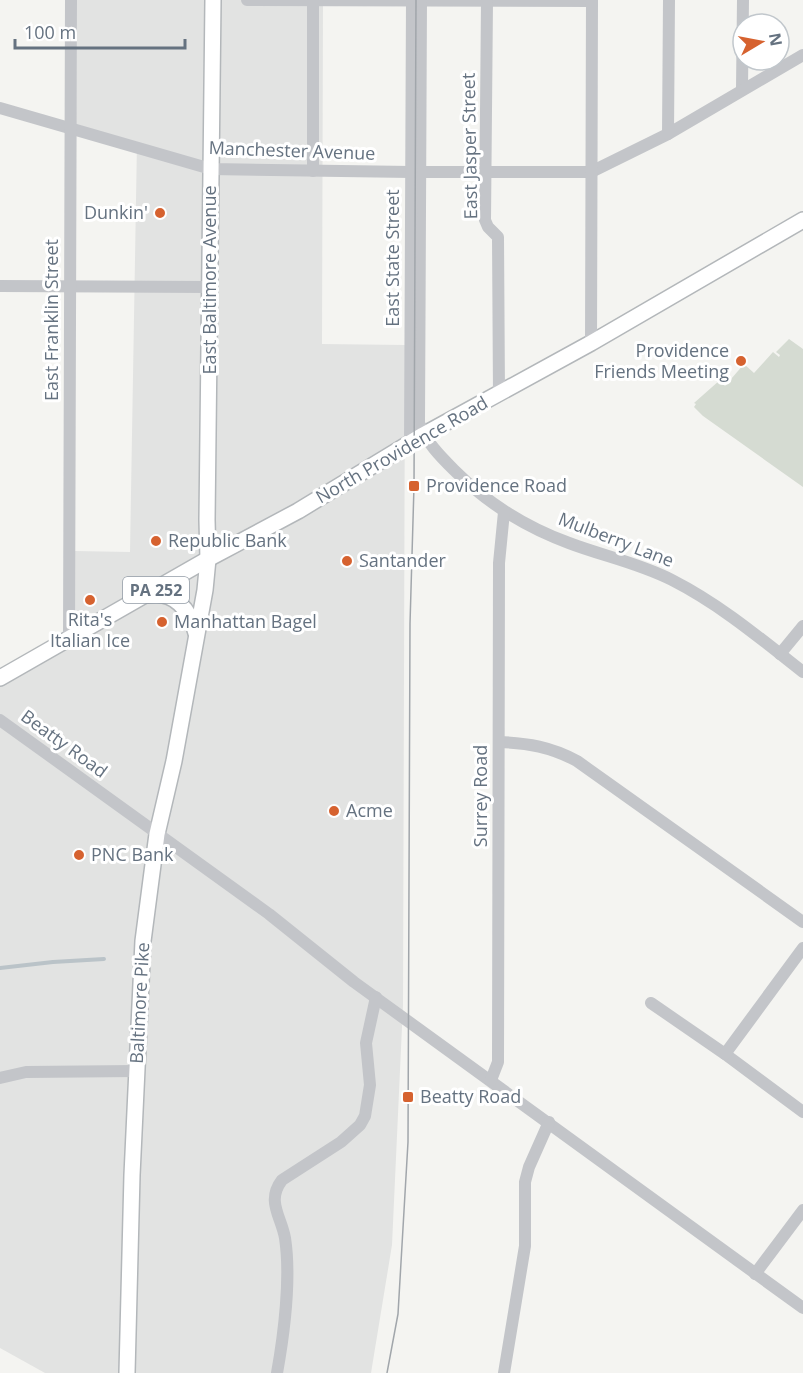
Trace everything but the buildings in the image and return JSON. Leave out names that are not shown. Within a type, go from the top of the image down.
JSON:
[{"type":"main road","name":"East Baltimore Avenue","points":[[197,637],[208,559],[213,0]]},
{"type":"main road","name":"North Providence Road","points":[[0,678],[208,559],[298,511],[417,439],[591,343],[803,220]]},
{"type":"main road","points":[[145,596],[156,594],[177,601],[188,612],[197,637]]},
{"type":"main road","name":"Baltimore Pike","points":[[127,1373],[136,1071],[143,941],[157,834],[174,761],[197,637]]},
{"type":"street","name":"East Franklin Street","points":[[69,640],[71,0]]},
{"type":"street","points":[[247,0],[592,1],[591,343]]},
{"type":"street","points":[[313,0],[313,171]]},
{"type":"street","name":"East State Street","points":[[416,0],[419,423],[417,439]]},
{"type":"street","points":[[668,134],[669,0]]},
{"type":"street","points":[[742,89],[743,0]]},
{"type":"street","name":"East Jasper Street","points":[[488,1],[485,220],[488,227],[498,237],[499,395]]},
{"type":"street","points":[[591,172],[668,134],[803,55]]},
{"type":"street","name":"Manchester Avenue","points":[[0,108],[211,169],[591,172]]},
{"type":"street","points":[[0,286],[210,287]]},
{"type":"street","name":"Mulberry Lane","points":[[417,439],[472,488],[504,512],[569,543],[646,568],[673,581],[718,606],[803,672]]},
{"type":"street","name":"Surrey Road","points":[[491,1080],[498,1062],[499,563],[504,512]]},
{"type":"street","points":[[780,654],[803,626]]},
{"type":"street","name":"Beatty Road","points":[[0,720],[269,914],[376,997],[803,1308]]},
{"type":"street","points":[[499,742],[542,746],[577,761],[803,922]]},
{"type":"street","points":[[725,1054],[803,948]]},
{"type":"street","points":[[277,1373],[283,1342],[286,1262],[285,1236],[275,1208],[276,1190],[282,1180],[352,1133],[365,1116],[370,1085],[366,1042],[376,997]]},
{"type":"street","points":[[651,1003],[803,1112]]},
{"type":"street","points":[[0,1078],[27,1072],[136,1071]]},
{"type":"street","points":[[504,1373],[525,1246],[525,1182],[529,1167],[549,1122]]},
{"type":"street","points":[[756,1274],[803,1210]]},
{"type":"shaded area","points":[[77,0],[323,0],[322,344],[405,345],[403,1005],[392,1245],[371,1373],[45,1373],[0,1348],[0,684],[74,633],[75,551],[130,552],[137,142],[76,125]]},
{"type":"shaded area","points":[[789,339],[803,349],[803,487],[703,416],[694,407],[696,404],[694,403],[720,380],[725,386],[744,364],[754,373],[773,352],[779,357],[780,355],[776,352]]},
{"type":"waterway","points":[[0,968],[104,959]]},
{"type":"tram line","points":[[387,1373],[398,1314],[408,1142],[416,0]]},
{"type":"place","name":"Dunkin'","points":[[160,213]]},
{"type":"place","name":"Providence Friends Meeting","points":[[741,361]]},
{"type":"place","name":"Providence Road","points":[[414,486]]},
{"type":"place","name":"Republic Bank","points":[[156,541]]},
{"type":"place","name":"Santander","points":[[347,561]]},
{"type":"place","name":"Rita's Italian Ice","points":[[90,600]]},
{"type":"place","name":"Manhattan Bagel","points":[[162,622]]},
{"type":"place","name":"Acme","points":[[334,811]]},
{"type":"place","name":"PNC Bank","points":[[79,855]]},
{"type":"place","name":"Beatty Road","points":[[408,1097]]}]
